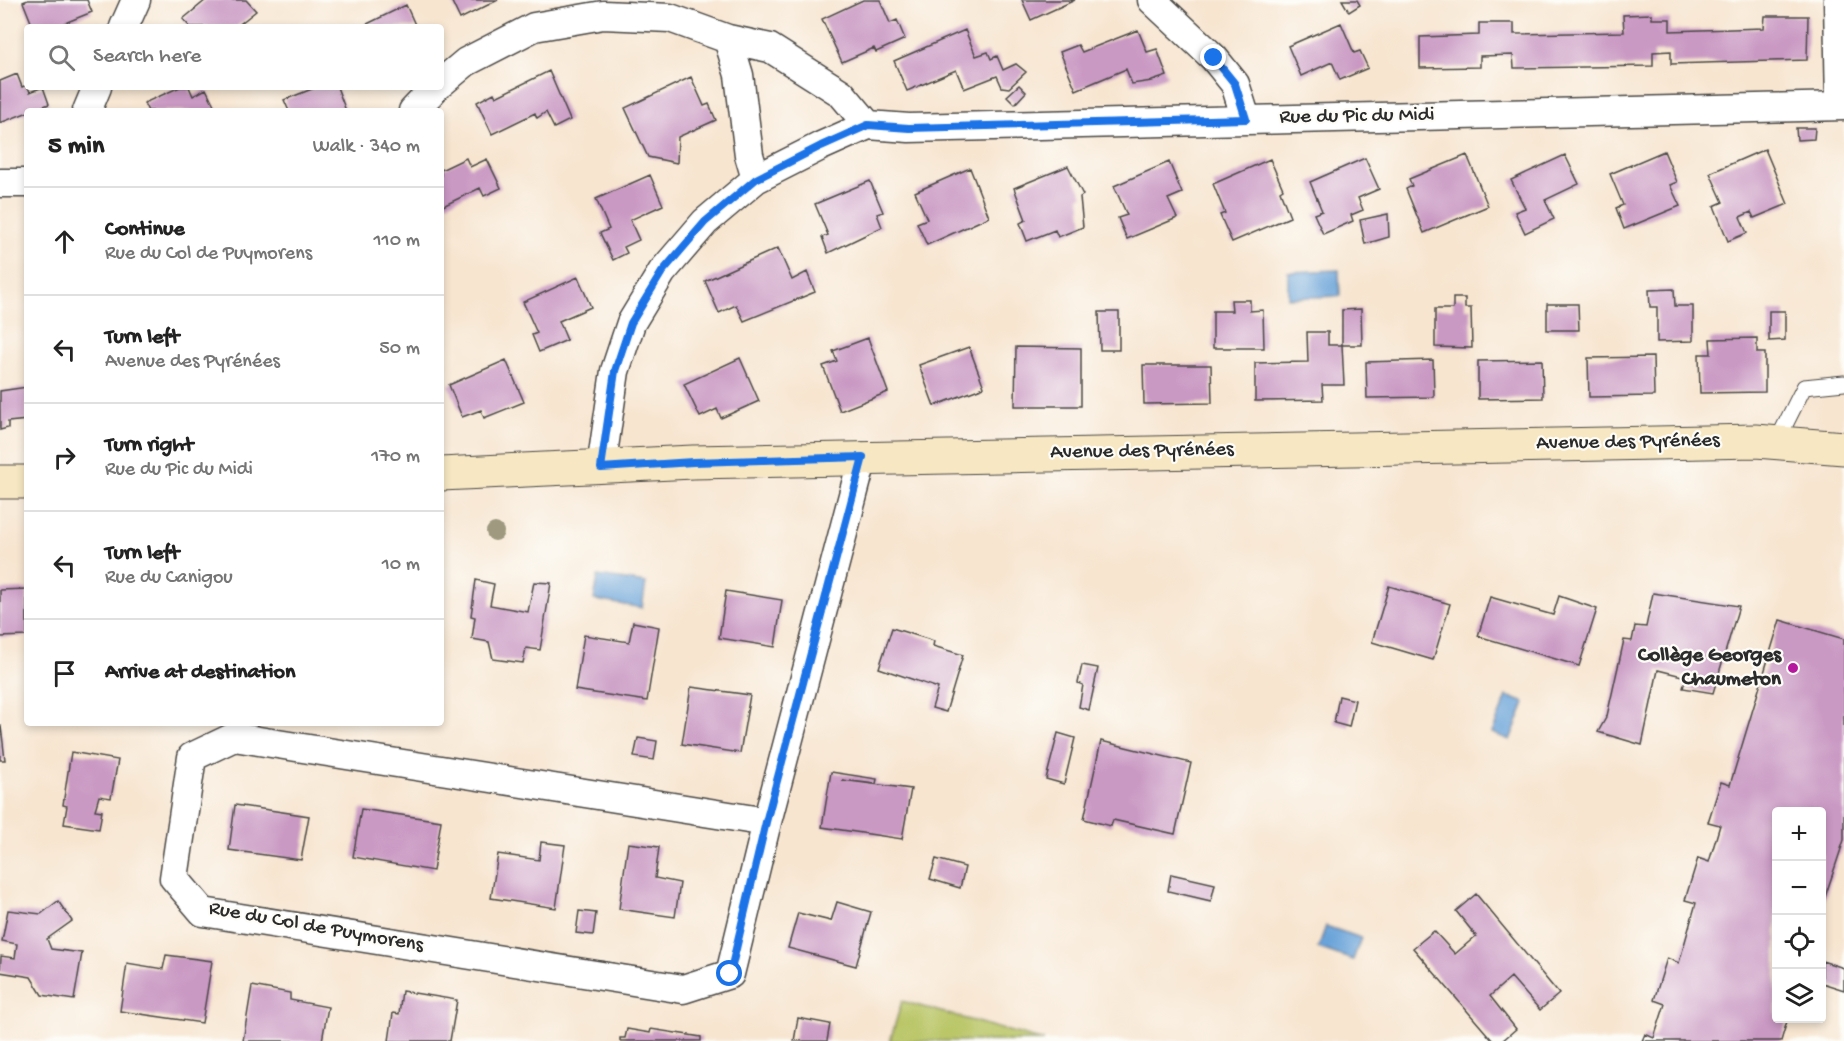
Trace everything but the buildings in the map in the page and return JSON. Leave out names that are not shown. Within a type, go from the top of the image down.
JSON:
[{"type":"main road","name":"Avenue des Pyrénées","points":[[444,474],[693,462],[863,457],[1776,443],[1844,448]]},
{"type":"main road","points":[[0,482],[24,482]]},
{"type":"street","points":[[125,24],[136,0]]},
{"type":"street","points":[[1152,0],[1206,50],[1228,75],[1235,84],[1246,119]]},
{"type":"street","points":[[1838,0],[1842,106]]},
{"type":"street","points":[[444,80],[466,62],[534,27],[603,15],[669,18],[728,39],[770,48],[841,93],[868,125]]},
{"type":"street","points":[[728,39],[739,75],[749,155],[756,179]]},
{"type":"street","points":[[88,108],[96,90]]},
{"type":"street","points":[[416,108],[433,90]]},
{"type":"street","name":"Rue du Pic du Midi","points":[[601,468],[615,371],[631,323],[662,272],[705,222],[756,179],[868,125],[909,128],[1842,106]]},
{"type":"street","points":[[0,183],[24,183]]},
{"type":"street","name":"Rue du Col de Puymorens","points":[[766,822],[234,737],[192,757],[174,878],[202,912],[683,989],[730,974],[766,822],[863,457]]},
{"type":"lane","points":[[1776,443],[1804,387],[1844,383]]},
{"type":"green space","points":[[902,1001],[1044,1041],[890,1041]]},
{"type":"water","points":[[1339,270],[1340,296],[1288,298],[1288,272]]},
{"type":"water","points":[[598,576],[646,583],[642,608],[594,600]]},
{"type":"water","points":[[1507,696],[1525,703],[1510,740],[1492,733]]},
{"type":"water","points":[[1326,926],[1361,938],[1353,960],[1318,948]]},
{"type":"place","name":"Collège Georges Chaumeton","points":[[1793,668]]},
{"type":"route","points":[[730,974],[766,822],[863,457],[693,462],[601,468],[615,371],[631,323],[662,272],[705,222],[756,179],[821,146],[868,125],[909,128],[1246,119],[1235,84],[1214,58]]}]
